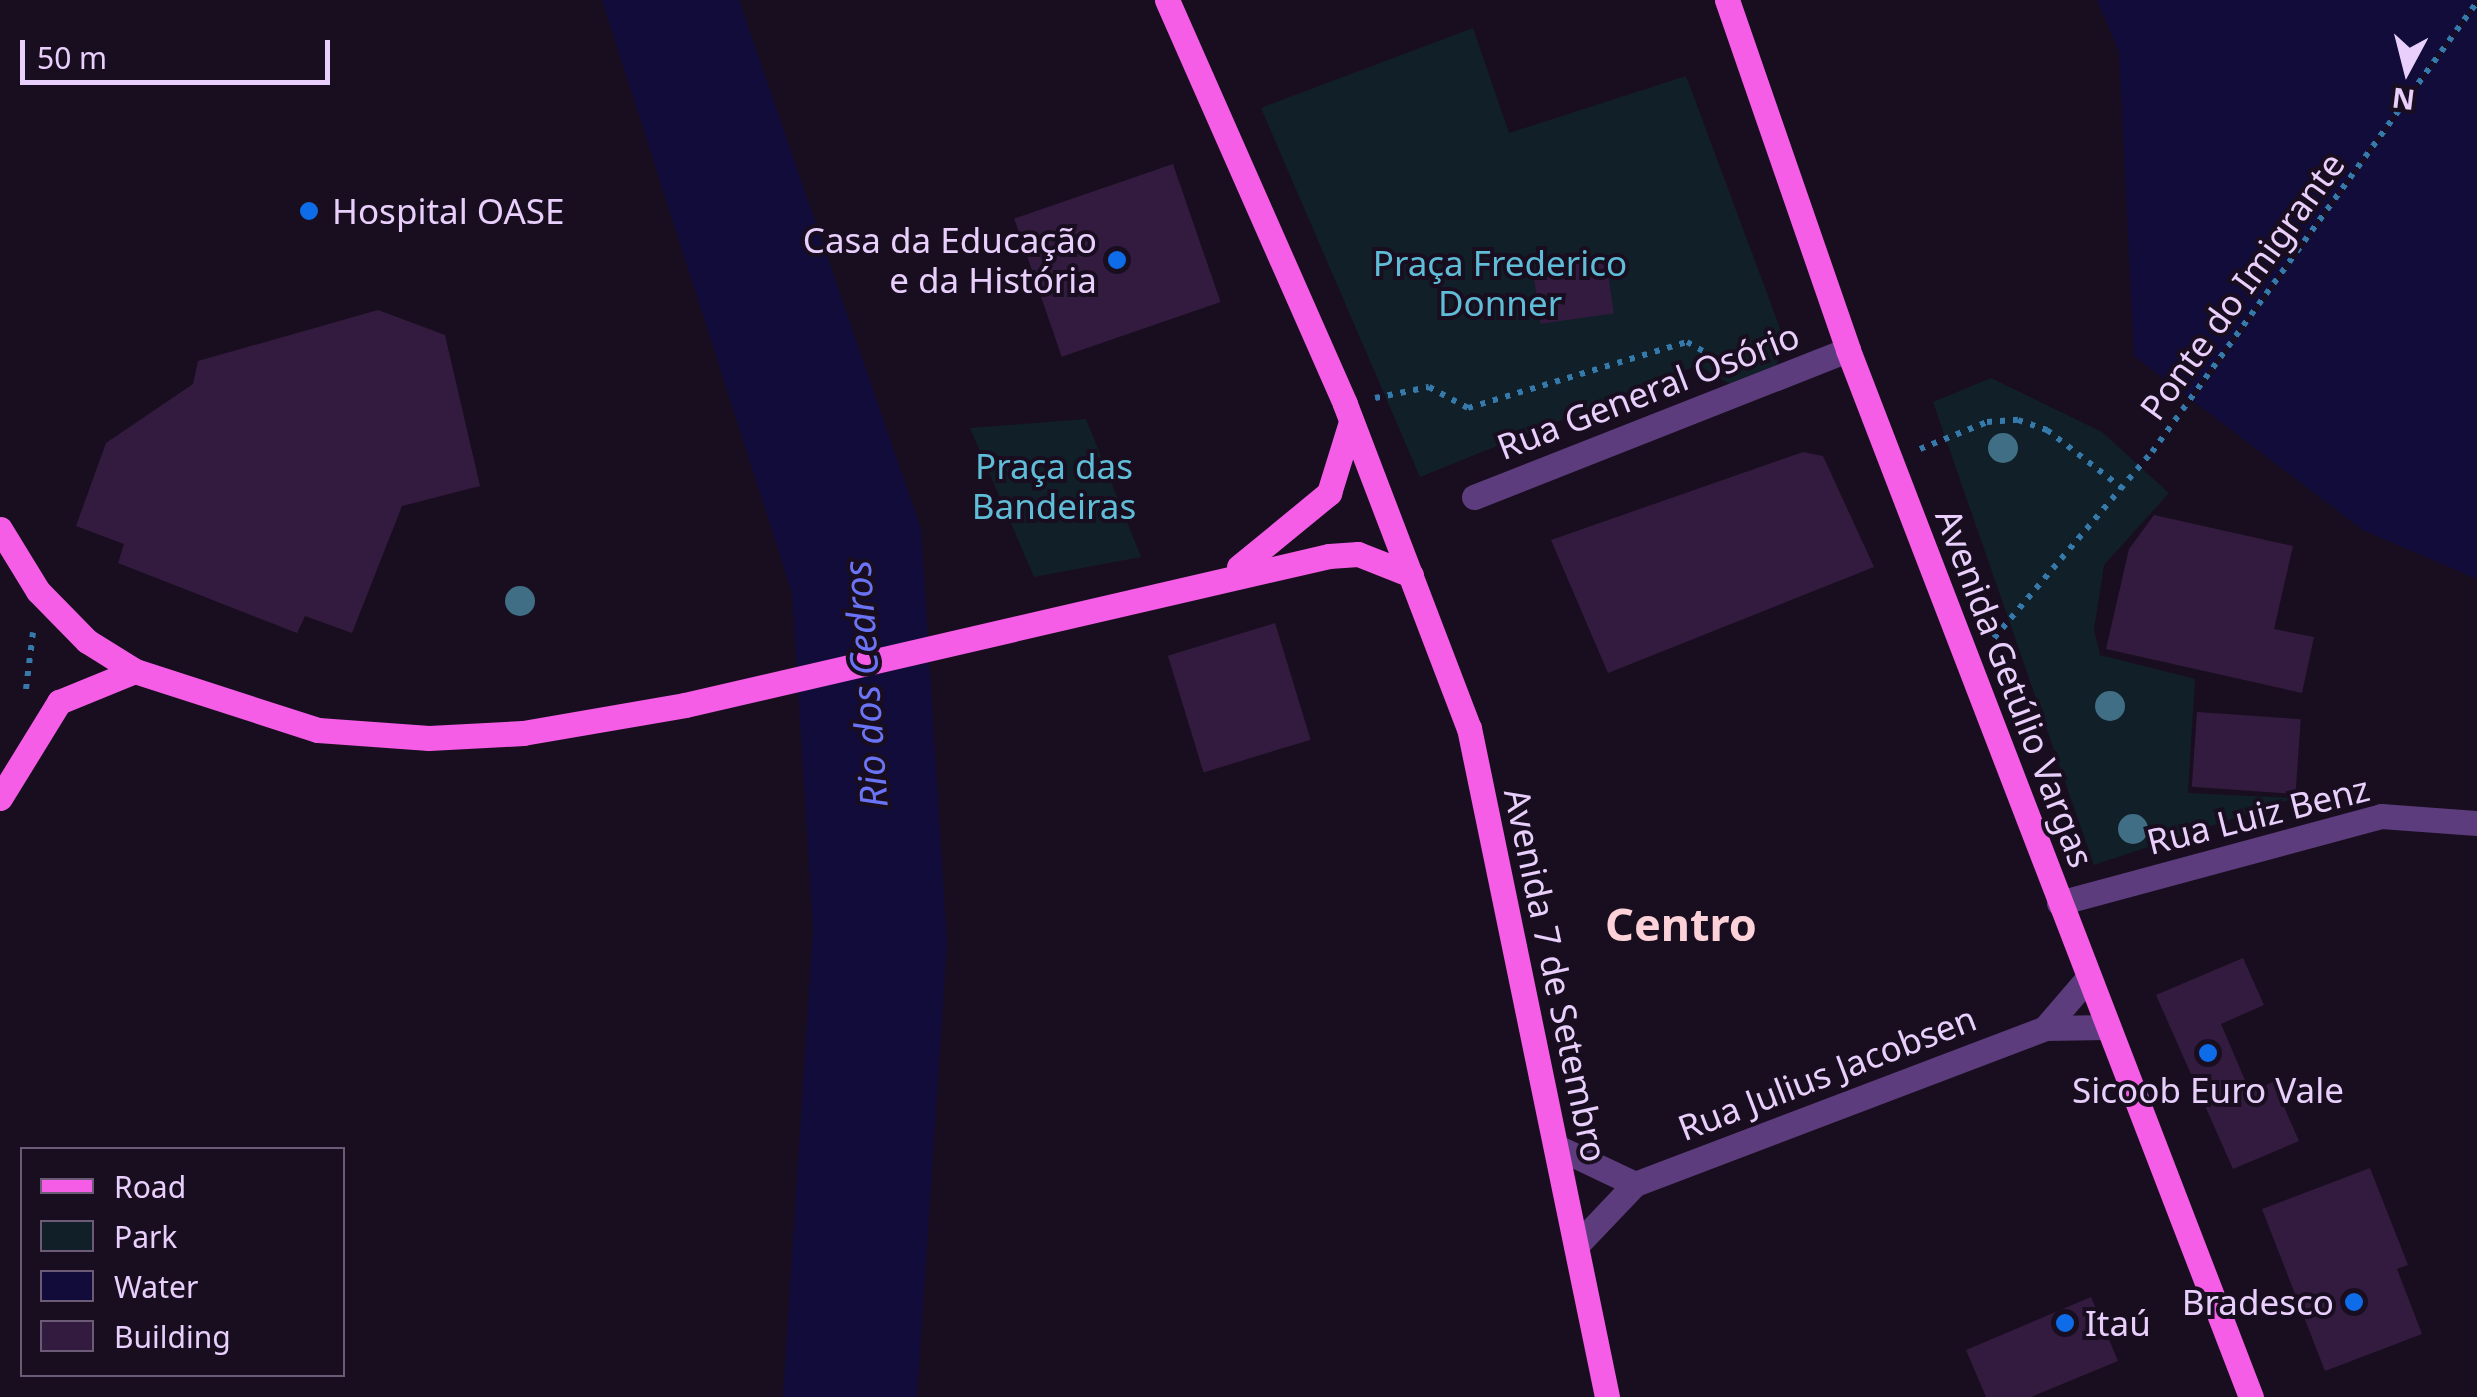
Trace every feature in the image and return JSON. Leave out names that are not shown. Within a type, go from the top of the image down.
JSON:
[{"type":"main road","name":"Avenida 7 de Setembro","points":[[1168,0],[1348,412],[1469,728],[1607,1397]]},
{"type":"main road","name":"Avenida Getúlio Vargas","points":[[1727,0],[1848,350],[2250,1397]]},
{"type":"main road","points":[[1230,573],[1306,521],[1329,493],[1348,412]]},
{"type":"main road","points":[[0,529],[38,591],[87,641],[135,671],[318,730],[375,735],[523,734],[684,706],[1230,573],[1358,554],[1411,575]]},
{"type":"main road","points":[[0,798],[58,702],[135,671]]},
{"type":"street","name":"Rua General Osório","points":[[1474,497],[1848,350]]},
{"type":"street","name":"Rua Luiz Benz","points":[[2060,903],[2381,816],[2477,823]]},
{"type":"street","name":"Rua Julius Jacobsen","points":[[2045,1028],[2088,978]]},
{"type":"street","name":"Rua Julius Jacobsen","points":[[1576,1246],[1635,1184],[2045,1028],[2107,1027]]},
{"type":"street","points":[[1558,1147],[1635,1184]]},
{"type":"path","name":"Ponte do Imigrante","points":[[1970,666],[2152,452],[2477,2]]},
{"type":"path","points":[[1348,412],[1429,387],[1468,408],[1687,342],[1762,384]]},
{"type":"path","points":[[1891,461],[1987,422],[2018,420],[2047,430],[2122,488]]},
{"type":"path","points":[[24,706],[38,591]]},
{"type":"green space","name":"Praça Frederico Donner","points":[[1473,28],[1509,133],[1686,76],[1784,339],[1775,370],[1735,387],[1698,365],[1420,477],[1261,108]]},
{"type":"green space","points":[[1991,378],[2102,432],[2169,493],[2104,565],[2094,630],[2100,655],[2195,679],[2188,793],[2295,798],[2094,865],[1933,402]]},
{"type":"green space","name":"Praça das Bandeiras","points":[[1086,419],[1141,557],[1034,577],[970,428]]},
{"type":"water","name":"Rio dos Cedros","points":[[602,0],[739,0],[921,529],[947,943],[917,1397],[783,1397],[813,929],[792,593]]},
{"type":"water","points":[[2097,0],[2477,0],[2477,579],[2363,530],[2134,356],[2119,52]]},
{"type":"pier","points":[[2477,0],[2477,5],[2190,405],[2186,402]]},
{"type":"building","name":"Casa da Educação e da História","points":[[1173,164],[1221,302],[1062,357],[1014,219]]},
{"type":"building","points":[[1606,259],[1614,313],[1540,324],[1533,269]]},
{"type":"building","points":[[378,310],[445,335],[480,486],[402,506],[352,633],[305,616],[297,633],[118,563],[124,544],[76,526],[106,443],[193,384],[198,361]]},
{"type":"building","points":[[1803,452],[1823,456],[1874,567],[1608,673],[1551,540]]},
{"type":"building","points":[[2154,515],[2293,546],[2274,629],[2314,637],[2302,693],[2106,649],[2129,549]]},
{"type":"building","points":[[1275,623],[1311,740],[1204,772],[1168,656]]},
{"type":"building","points":[[2197,712],[2301,719],[2296,794],[2192,787]]},
{"type":"building","name":"Sicoob Euro Vale","points":[[2243,958],[2264,1005],[2221,1024],[2250,1092],[2273,1082],[2299,1141],[2233,1169],[2156,995]]},
{"type":"building","name":"Bradesco","points":[[2370,1168],[2408,1265],[2397,1269],[2422,1334],[2325,1371],[2262,1209]]},
{"type":"building","name":"Itaú","points":[[2091,1297],[2118,1361],[2031,1397],[1986,1397],[1966,1350]]},
{"type":"place","name":"Hospital OASE","points":[[309,211]]},
{"type":"place","name":"Casa da Educação e da História","points":[[1117,260]]},
{"type":"place","name":"Sicoob Euro Vale","points":[[2208,1053]]},
{"type":"place","name":"Bradesco","points":[[2354,1302]]},
{"type":"place","name":"Itaú","points":[[2065,1323]]},
{"type":"district","name":"Centro","points":[[1681,924]]}]
